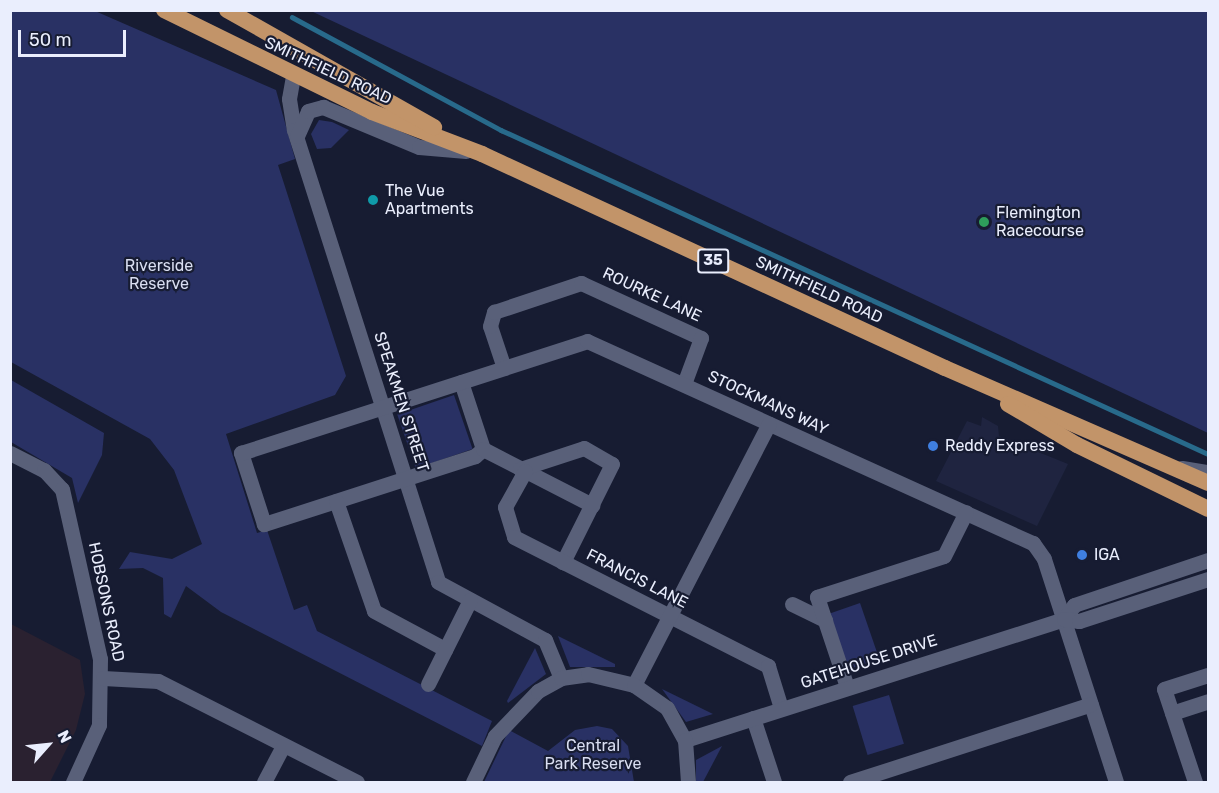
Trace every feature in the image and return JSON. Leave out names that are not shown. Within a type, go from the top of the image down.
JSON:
[{"type":"highway","name":"SMITHFIELD ROAD","points":[[164,10],[293,76],[478,153],[945,368],[1209,483]]},
{"type":"highway","name":"SMITHFIELD ROAD","points":[[227,10],[478,153]]},
{"type":"highway","points":[[293,76],[304,54]]},
{"type":"highway","name":"SMITHFIELD ROAD","points":[[945,368],[1077,446],[1209,509]]},
{"type":"street","name":"SPEAKMEN STREET","points":[[293,76],[289,99],[297,138],[438,582],[546,640],[561,678]]},
{"type":"street","points":[[297,138],[304,115],[322,107],[419,147],[478,153]]},
{"type":"street","name":"ROURKE LANE","points":[[504,368],[490,326],[492,314],[581,283],[700,337],[702,345],[684,384]]},
{"type":"street","name":"STOCKMANS WAY","points":[[336,501],[264,524],[241,453],[587,341],[1035,545],[1064,619],[1116,783]]},
{"type":"street","points":[[461,382],[483,450],[592,505]]},
{"type":"street","points":[[634,685],[769,424]]},
{"type":"street","points":[[522,470],[584,448],[612,464],[563,562]]},
{"type":"street","points":[[445,649],[374,611],[336,501],[483,450]]},
{"type":"street","name":"HOBSONS ROAD","points":[[10,453],[44,470],[62,489],[103,683],[96,736],[73,783]]},
{"type":"street","points":[[1173,466],[1209,472]]},
{"type":"street","name":"FRANCIS LANE","points":[[522,470],[505,507],[514,537],[768,666],[781,708]]},
{"type":"street","points":[[847,687],[817,597],[944,556],[966,512]]},
{"type":"street","name":"GATEHOUSE DRIVE","points":[[1064,619],[1074,605],[1209,560]]},
{"type":"street","name":"GATEHOUSE DRIVE","points":[[685,740],[1064,619],[1079,621],[1209,579]]},
{"type":"street","points":[[1138,585],[1143,600]]},
{"type":"street","points":[[428,684],[470,600]]},
{"type":"street","points":[[792,604],[825,620]]},
{"type":"street","points":[[1195,783],[1164,689],[1209,675]]},
{"type":"street","points":[[473,783],[495,736],[538,691],[561,678],[612,676],[634,685],[666,708],[685,740],[688,783]]},
{"type":"street","points":[[103,683],[143,679],[161,682],[357,783]]},
{"type":"street","points":[[1172,713],[1209,701]]},
{"type":"street","points":[[850,783],[1091,704]]},
{"type":"street","points":[[753,718],[774,783]]},
{"type":"street","points":[[264,783],[283,746]]},
{"type":"shaded area","points":[[982,417],[998,426],[999,436],[1068,464],[1037,526],[936,481],[967,421],[981,426]]},
{"type":"shaded area","points":[[11,624],[80,660],[85,694],[76,730],[50,782],[11,782]]},
{"type":"green space","name":"Riverside Reserve","points":[[11,11],[95,11],[276,90],[295,159],[278,165],[346,376],[335,395],[226,434],[257,533],[267,530],[294,610],[307,605],[317,631],[492,721],[482,746],[221,612],[186,586],[171,618],[164,614],[163,578],[143,568],[119,569],[130,552],[172,559],[202,544],[174,470],[150,439],[11,362]]},
{"type":"green space","name":"Flemington Racecourse","points":[[311,11],[1208,11],[1208,433]]},
{"type":"green space","points":[[319,120],[332,122],[349,130],[331,148],[317,149],[311,134]]},
{"type":"green space","points":[[11,380],[104,433],[102,455],[78,503],[72,478],[11,442]]},
{"type":"green space","points":[[454,395],[473,449],[416,468],[397,415]]},
{"type":"green space","points":[[860,603],[879,659],[846,670],[827,614]]},
{"type":"green space","points":[[558,636],[615,664],[615,667],[570,667]]},
{"type":"green space","points":[[535,648],[546,674],[508,703],[507,701]]},
{"type":"green space","points":[[662,689],[713,714],[686,722]]},
{"type":"green space","points":[[889,695],[904,744],[868,755],[853,706]]},
{"type":"green space","name":"Central Park Reserve","points":[[597,726],[612,729],[628,746],[634,782],[484,782],[509,730],[548,751],[575,730]]},
{"type":"green space","points":[[722,746],[703,782],[696,782],[696,760]]},
{"type":"waterway","points":[[292,17],[501,130],[1208,454]]},
{"type":"place","name":"The Vue Apartments","points":[[373,200]]},
{"type":"place","name":"Flemington Racecourse","points":[[984,222]]},
{"type":"place","name":"Reddy Express","points":[[933,446]]},
{"type":"place","name":"IGA","points":[[1082,555]]}]
